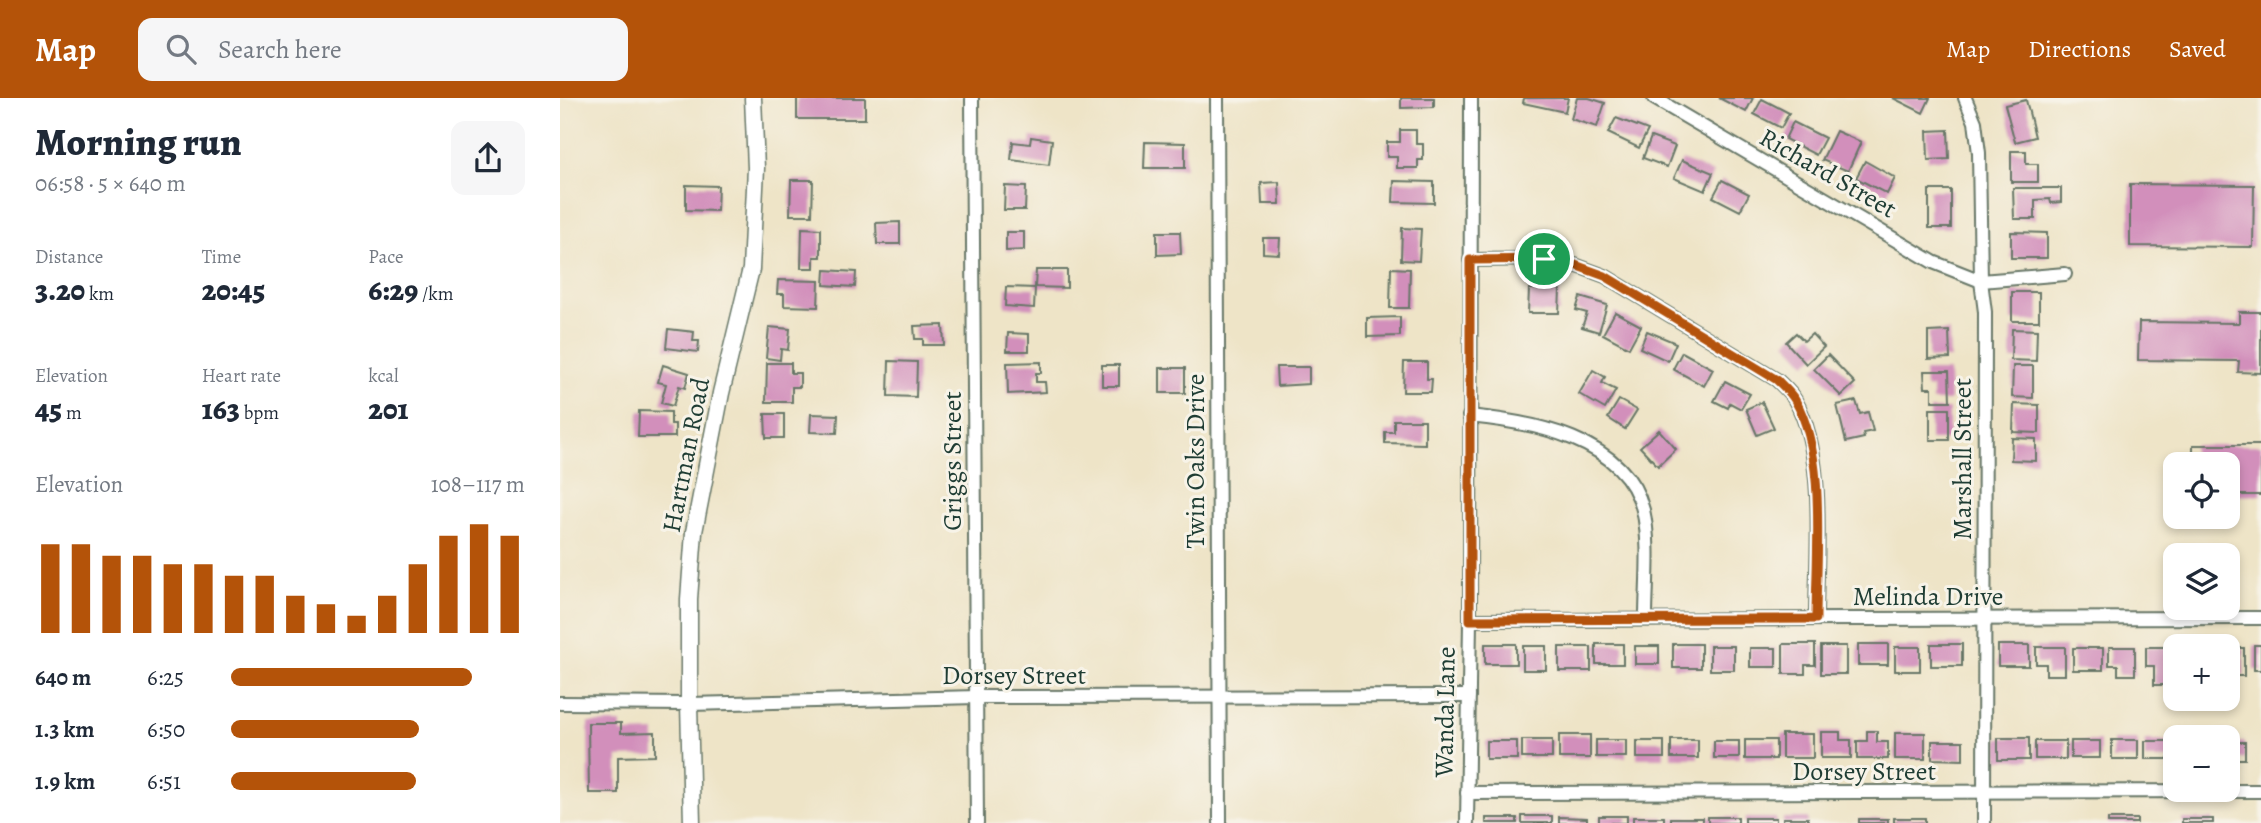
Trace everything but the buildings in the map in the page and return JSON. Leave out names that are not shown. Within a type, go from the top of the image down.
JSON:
[{"type":"street","name":"Hartman Road","points":[[692,823],[688,704],[694,532],[721,393],[751,269],[756,168],[753,98]]},
{"type":"street","name":"Griggs Street","points":[[972,98],[977,823]]},
{"type":"street","name":"Twin Oaks Drive","points":[[1217,98],[1220,823]]},
{"type":"street","name":"Wanda Lane","points":[[1466,823],[1470,620],[1471,98]]},
{"type":"street","name":"Richard Street","points":[[1654,98],[1933,262],[1981,281]]},
{"type":"street","name":"Marshall Street","points":[[1965,98],[1975,122],[1979,153],[1981,281],[1985,313],[1984,823]]},
{"type":"street","points":[[1470,260],[1544,259],[1575,265],[1605,276],[1777,380],[1794,398],[1804,419],[1816,472],[1816,619]]},
{"type":"street","points":[[1981,281],[2066,274]]},
{"type":"street","points":[[1469,416],[1540,426],[1569,437],[1608,458],[1624,472],[1637,491],[1643,511],[1647,539],[1646,618]]},
{"type":"street","name":"Melinda Drive","points":[[1470,620],[2261,618]]},
{"type":"street","name":"Dorsey Street","points":[[560,703],[688,704],[976,697],[1469,696]]},
{"type":"street","name":"Dorsey Street","points":[[1466,793],[2261,791]]},
{"type":"route","points":[[1544,259],[1575,265],[1605,276],[1777,380],[1794,398],[1804,419],[1816,472],[1816,619],[1470,620],[1470,260],[1544,259]]}]
